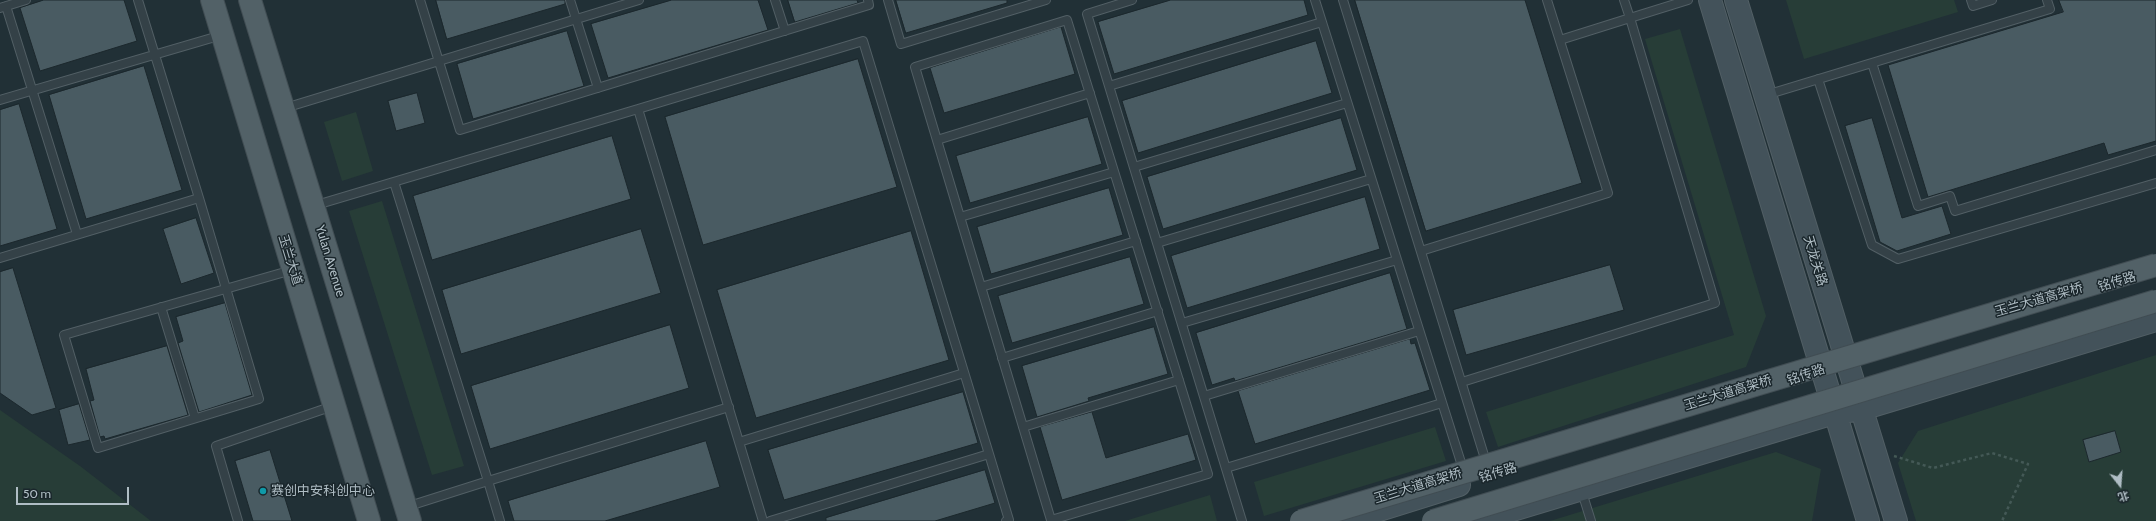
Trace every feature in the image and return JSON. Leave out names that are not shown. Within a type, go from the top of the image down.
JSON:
[{"type":"main road","name":"玉兰大道","points":[[212,0],[369,521]]},
{"type":"main road","name":"Yulan Avenue","points":[[250,0],[408,514]]},
{"type":"main road","name":"天龙关路","points":[[1710,0],[1868,521]]},
{"type":"main road","name":"天龙关路","points":[[1736,0],[1896,521]]},
{"type":"main road","name":"玉兰大道高架桥","points":[[1301,521],[2156,266]]},
{"type":"main road","name":"铭传路","points":[[1344,521],[1823,370],[1846,360],[2156,270]]},
{"type":"main road","points":[[1433,521],[2156,301]]},
{"type":"main road","points":[[1476,521],[1834,412],[1862,409],[2156,320]]},
{"type":"lane","points":[[26,0],[3,7],[33,90],[77,234]]},
{"type":"lane","points":[[138,0],[156,54],[226,287],[259,399],[98,448],[64,335],[226,287],[293,270]]},
{"type":"lane","points":[[420,0],[460,130],[869,5],[868,0]]},
{"type":"lane","points":[[570,0],[598,88]]},
{"type":"lane","points":[[284,109],[639,0]]},
{"type":"lane","points":[[775,0],[785,31]]},
{"type":"lane","points":[[888,0],[901,44],[1046,0]]},
{"type":"lane","points":[[1132,0],[1087,14],[1242,521]]},
{"type":"lane","points":[[1315,0],[1467,482]]},
{"type":"lane","points":[[1343,0],[1491,475]]},
{"type":"lane","points":[[1421,251],[1608,193],[1547,0]]},
{"type":"lane","points":[[1462,382],[1715,303],[1624,0]]},
{"type":"lane","points":[[1560,40],[1688,0]]},
{"type":"lane","points":[[1971,0],[1973,6],[1992,0]]},
{"type":"lane","points":[[1765,95],[2050,9],[2047,0]]},
{"type":"lane","points":[[1067,20],[1208,474],[1051,521],[937,140],[915,68],[1067,20]]},
{"type":"lane","points":[[1109,86],[1322,22]]},
{"type":"lane","points":[[0,100],[222,35]]},
{"type":"lane","points":[[313,206],[863,41],[1008,521]]},
{"type":"lane","points":[[1872,63],[1918,206],[1950,196],[1954,211],[2156,150]]},
{"type":"lane","points":[[1818,79],[1872,245],[1898,259],[2156,183]]},
{"type":"lane","points":[[937,140],[1090,93]]},
{"type":"lane","points":[[1134,167],[1347,103]]},
{"type":"lane","points":[[638,109],[763,521]]},
{"type":"lane","points":[[960,217],[1114,172]]},
{"type":"lane","points":[[1157,243],[1371,179]]},
{"type":"lane","points":[[394,182],[500,521]]},
{"type":"lane","points":[[0,258],[199,198]]},
{"type":"lane","points":[[981,287],[1136,241]]},
{"type":"lane","points":[[1182,323],[1397,260]]},
{"type":"lane","points":[[161,307],[195,418]]},
{"type":"lane","points":[[1002,358],[1158,312]]},
{"type":"lane","points":[[1204,396],[1419,330]]},
{"type":"lane","points":[[739,442],[964,374]]},
{"type":"lane","points":[[1023,427],[1179,380]]},
{"type":"lane","points":[[1226,468],[1442,403]]},
{"type":"lane","points":[[238,521],[216,446],[334,406]]},
{"type":"lane","points":[[408,514],[488,481],[729,407]]},
{"type":"lane","points":[[770,521],[989,454]]},
{"type":"lane","points":[[1581,489],[1591,521]]},
{"type":"path","points":[[1874,449],[1933,468],[1992,453],[2028,464],[2002,521]]},
{"type":"green space","points":[[1786,0],[1954,0],[1958,12],[1804,59]]},
{"type":"green space","points":[[1680,29],[1766,316],[1746,367],[1498,447],[1486,412],[1734,335],[1645,39]]},
{"type":"green space","points":[[356,112],[373,171],[342,181],[324,122]]},
{"type":"green space","points":[[382,201],[464,466],[432,475],[349,211]]},
{"type":"green space","points":[[2156,355],[2156,521],[1916,521],[1898,463],[1918,431]]},
{"type":"green space","points":[[0,410],[80,466],[151,521],[0,521]]},
{"type":"green space","points":[[1435,427],[1446,461],[1264,516],[1254,482]]},
{"type":"green space","points":[[1776,452],[1821,469],[1812,521],[1550,521]]},
{"type":"green space","points":[[1210,495],[1217,521],[1125,521]]},
{"type":"building","points":[[44,0],[124,0],[137,41],[40,71],[20,8]]},
{"type":"building","points":[[436,0],[565,0],[565,4],[447,39]]},
{"type":"building","points":[[672,0],[758,0],[768,30],[608,78],[591,24]]},
{"type":"building","points":[[788,0],[857,0],[858,3],[795,22]]},
{"type":"building","points":[[896,0],[1007,0],[1007,3],[906,33]]},
{"type":"building","points":[[1171,0],[1304,0],[1308,15],[1114,74],[1098,22]]},
{"type":"building","points":[[1355,0],[1525,0],[1582,183],[1426,231]]},
{"type":"building","points":[[2059,0],[2156,0],[2156,141],[2108,155],[2104,143],[1928,197],[1888,65],[2063,12]]},
{"type":"building","points":[[1061,27],[1075,74],[944,113],[930,68]]},
{"type":"building","points":[[567,31],[584,86],[473,119],[457,64]]},
{"type":"building","points":[[1316,41],[1332,93],[1138,153],[1122,101]]},
{"type":"building","points":[[858,59],[897,187],[703,245],[665,117]]},
{"type":"building","points":[[144,66],[182,190],[86,219],[49,95]]},
{"type":"building","points":[[417,93],[425,123],[396,131],[388,101]]},
{"type":"building","points":[[19,104],[57,229],[0,246],[0,110]]},
{"type":"building","points":[[1088,117],[1102,164],[970,203],[956,156]]},
{"type":"building","points":[[1341,118],[1357,170],[1163,229],[1147,177]]},
{"type":"building","points":[[1872,118],[1902,218],[1942,206],[1951,234],[1897,251],[1880,242],[1845,126]]},
{"type":"building","points":[[612,136],[631,199],[432,260],[413,196]]},
{"type":"building","points":[[1109,188],[1123,235],[991,274],[977,227]]},
{"type":"building","points":[[1365,197],[1380,249],[1187,308],[1171,256]]},
{"type":"building","points":[[196,218],[214,273],[181,284],[163,229]]},
{"type":"building","points":[[641,229],[661,293],[461,354],[442,290]]},
{"type":"building","points":[[911,231],[949,360],[756,418],[717,290]]},
{"type":"building","points":[[1130,257],[1144,304],[1012,343],[998,296]]},
{"type":"building","points":[[1610,265],[1624,310],[1466,355],[1453,310]]},
{"type":"building","points":[[13,268],[56,408],[32,415],[0,393],[0,272]]},
{"type":"building","points":[[1390,273],[1407,329],[1235,381],[1234,378],[1212,385],[1196,333]]},
{"type":"building","points":[[225,303],[252,395],[199,412],[178,343],[183,341],[176,317]]},
{"type":"building","points":[[670,325],[689,388],[490,449],[471,386]]},
{"type":"building","points":[[1154,327],[1168,374],[1088,398],[1089,401],[1037,417],[1022,366]]},
{"type":"building","points":[[1410,339],[1411,344],[1415,343],[1430,390],[1255,444],[1238,391]]},
{"type":"building","points":[[167,346],[188,415],[105,439],[104,436],[100,437],[90,401],[94,400],[86,369]]},
{"type":"building","points":[[963,392],[978,443],[784,500],[768,450]]},
{"type":"building","points":[[79,404],[90,440],[68,445],[59,410]]},
{"type":"building","points":[[1092,412],[1106,458],[1188,434],[1196,460],[1062,500],[1040,427]]},
{"type":"building","points":[[2115,431],[2121,452],[2089,462],[2083,440]]},
{"type":"building","points":[[706,441],[720,487],[605,521],[514,521],[508,501]]},
{"type":"building","name":"赛创中安科创中心","points":[[270,450],[292,521],[253,521],[235,461]]},
{"type":"building","points":[[985,470],[995,503],[935,521],[826,521],[826,518]]},
{"type":"place","name":"赛创中安科创中心","points":[[263,491]]}]
